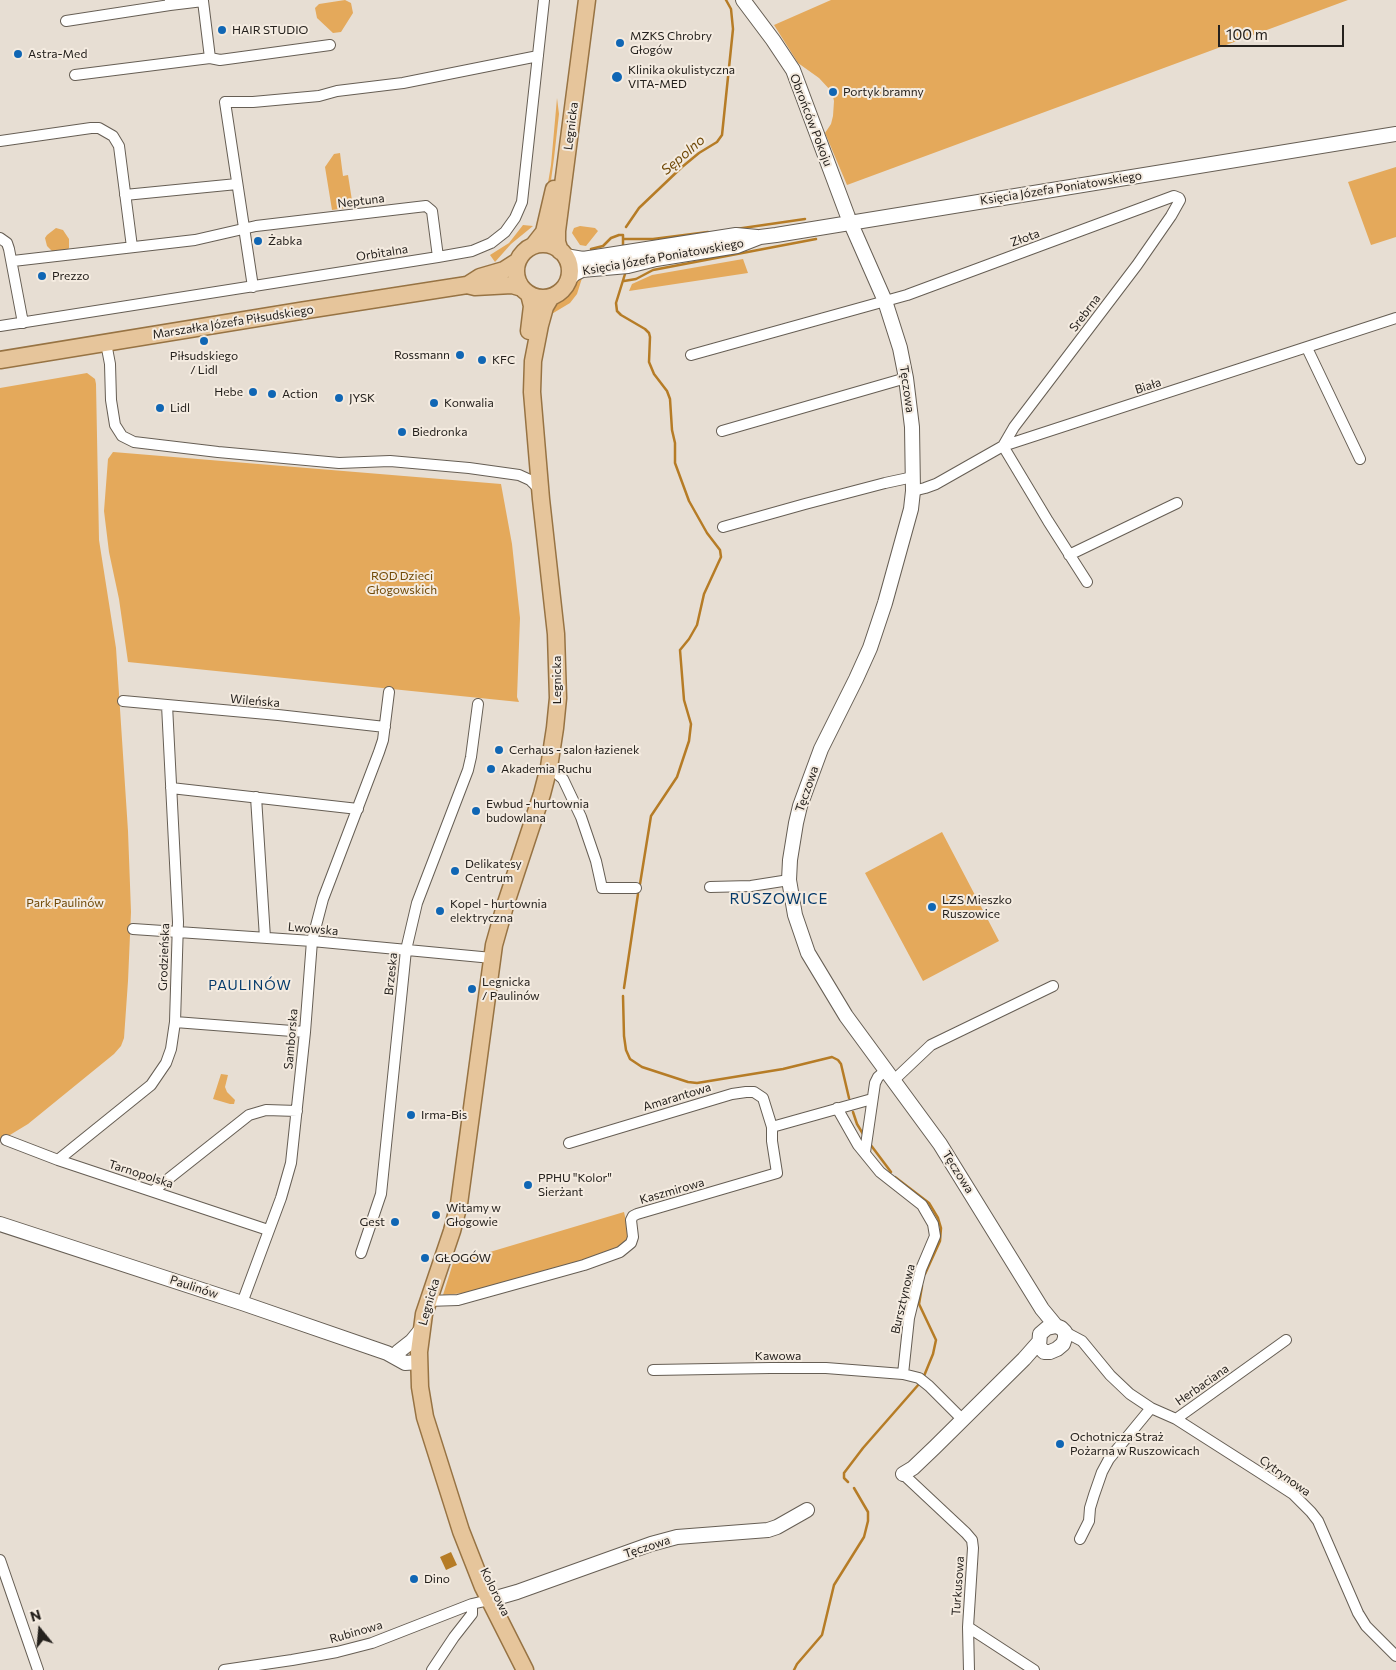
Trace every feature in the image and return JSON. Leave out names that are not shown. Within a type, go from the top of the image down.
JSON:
[{"type":"main road","name":"Legnicka","points":[[533,246],[544,232],[556,180],[576,0]]},
{"type":"main road","name":"Legnicka","points":[[563,254],[557,242],[557,231],[587,0]]},
{"type":"main road","points":[[547,245],[563,254],[569,265],[568,280],[563,289],[551,297],[540,298],[525,291],[518,284],[516,272],[518,260],[524,252],[533,246],[547,245]]},
{"type":"main road","name":"Marszałka Józefa Piłsudskiego","points":[[467,285],[480,277],[504,270],[518,260]]},
{"type":"main road","name":"Marszałka Józefa Piłsudskiego","points":[[0,360],[467,285],[512,285],[525,291]]},
{"type":"main road","name":"Legnicka","points":[[419,1362],[421,1330],[428,1301],[456,1216],[464,1175],[487,957],[494,912],[506,883],[520,857],[540,803],[549,767],[558,698],[556,627],[539,493],[529,464],[523,389],[532,306],[525,291]]},
{"type":"main road","name":"Legnicka","points":[[529,464],[533,415],[532,372],[544,308],[551,297]]},
{"type":"main road","name":"Kolorowa","points":[[419,1362],[420,1387],[425,1417],[472,1561],[533,1670]]},
{"type":"main road","name":"Kolorowa","points":[[494,1599],[525,1670]]},
{"type":"street","name":"Orbitalna","points":[[0,326],[438,257],[472,251],[491,244],[505,232],[519,211],[523,193],[544,0]]},
{"type":"street","name":"Obrońców Pokoju","points":[[743,0],[793,70],[850,222]]},
{"type":"street","points":[[66,22],[170,3],[204,1],[210,58]]},
{"type":"street","points":[[75,75],[210,58],[220,60],[330,45]]},
{"type":"street","points":[[253,287],[225,102],[253,102],[319,96],[337,90],[403,83],[538,56]]},
{"type":"street","points":[[0,141],[80,128],[99,128],[113,136],[120,146],[132,247]]},
{"type":"street","name":"Księcia Józefa Poniatowskiego","points":[[568,280],[582,270],[628,266],[656,259],[737,246],[760,237],[1396,134]]},
{"type":"street","name":"Księcia Józefa Poniatowskiego","points":[[1362,140],[1396,139]]},
{"type":"street","points":[[125,195],[237,184]]},
{"type":"street","name":"Złota","points":[[691,355],[907,296],[1174,196]]},
{"type":"street","name":"Srebrna","points":[[1003,446],[1014,428],[1137,265],[1171,216],[1180,200],[1174,196]]},
{"type":"street","name":"Neptuna","points":[[12,261],[196,240],[256,226],[426,206],[432,211],[438,257]]},
{"type":"street","name":"Tęczowa","points":[[850,222],[885,301],[900,348],[912,427],[913,484],[911,509],[885,603],[870,648],[821,750],[800,806],[792,843],[789,880],[795,915],[808,953],[846,1016],[940,1144],[1042,1309],[1049,1336]]},
{"type":"street","name":"Księcia Józefa Poniatowskiego","points":[[563,254],[583,259],[736,235],[760,237]]},
{"type":"street","points":[[0,238],[7,244],[12,261],[23,323]]},
{"type":"street","name":"Biała","points":[[723,527],[885,482],[913,484],[925,488],[936,484],[1003,446],[1396,318]]},
{"type":"street","points":[[106,343],[110,364],[113,417],[119,432],[128,440],[169,447],[339,463],[390,461],[454,466],[529,464],[530,480],[539,493]]},
{"type":"street","points":[[1307,348],[1360,459]]},
{"type":"street","points":[[722,431],[906,378]]},
{"type":"street","points":[[1003,446],[1087,582]]},
{"type":"street","points":[[1069,555],[1177,503]]},
{"type":"street","name":"Samborska","points":[[242,1303],[290,1170],[305,1032],[312,941],[323,899],[379,752],[390,692]]},
{"type":"street","name":"Wileńska","points":[[123,701],[385,727]]},
{"type":"street","name":"Brzeska","points":[[361,1253],[381,1194],[406,950],[417,903],[472,757],[478,704]]},
{"type":"street","name":"Grodzieńska","points":[[58,1160],[151,1085],[166,1063],[171,1049],[178,932],[167,705]]},
{"type":"street","points":[[549,767],[563,779],[581,817],[596,861],[602,888],[636,888]]},
{"type":"street","points":[[171,788],[358,809]]},
{"type":"street","points":[[256,797],[264,938]]},
{"type":"street","points":[[710,887],[751,886],[789,880]]},
{"type":"street","name":"Lwowska","points":[[133,929],[312,941],[487,957]]},
{"type":"street","points":[[865,1152],[872,1099],[878,1077],[890,1075],[931,1045],[1053,986]]},
{"type":"street","points":[[174,1022],[305,1032]]},
{"type":"street","name":"Amarantowa","points":[[569,1143],[732,1094],[746,1092],[754,1092],[763,1098],[772,1127]]},
{"type":"street","points":[[772,1127],[872,1099]]},
{"type":"street","name":"Bursztynowa","points":[[837,1108],[858,1145],[885,1177],[915,1199],[926,1210],[935,1230],[933,1241],[921,1269],[909,1318],[903,1374]]},
{"type":"street","points":[[153,1191],[249,1115],[266,1110],[297,1111]]},
{"type":"street","name":"Kaszmirowa","points":[[428,1301],[458,1300],[584,1266],[620,1252],[631,1243],[633,1237],[631,1220],[637,1214],[777,1173],[772,1141],[772,1127]]},
{"type":"street","name":"Tarnopolska","points":[[6,1140],[58,1160],[268,1230]]},
{"type":"street","name":"Paulinów","points":[[0,1224],[392,1353],[405,1363],[419,1362]]},
{"type":"street","points":[[392,1353],[412,1341],[421,1330]]},
{"type":"street","points":[[902,1474],[913,1468],[924,1458],[1049,1336]]},
{"type":"street","name":"Herbaciana","points":[[1049,1336],[1082,1341],[1122,1387],[1151,1408],[1176,1419],[1286,1340]]},
{"type":"street","name":"Kawowa","points":[[653,1370],[826,1368],[903,1374]]},
{"type":"street","points":[[903,1374],[919,1378],[962,1419]]},
{"type":"street","points":[[1080,1539],[1089,1521],[1092,1502],[1109,1458],[1151,1408]]},
{"type":"street","name":"Cytrynowa","points":[[1176,1419],[1278,1484],[1311,1512],[1318,1522],[1358,1613],[1366,1626],[1396,1656]]},
{"type":"street","name":"Turkusowa","points":[[902,1474],[972,1540],[973,1555],[968,1627],[969,1670]]},
{"type":"street","name":"Tęczowa","points":[[494,1599],[651,1544],[677,1537],[768,1530],[807,1510]]},
{"type":"street","points":[[0,1560],[38,1670]]},
{"type":"street","name":"Rubinowa","points":[[224,1670],[301,1658],[372,1643],[472,1604],[494,1599]]},
{"type":"street","points":[[432,1670],[472,1614],[472,1604]]},
{"type":"street","points":[[968,1627],[1034,1670]]},
{"type":"green space","points":[[345,0],[351,3],[353,13],[341,32],[333,33],[317,18],[315,8],[319,4]]},
{"type":"green space","points":[[831,0],[1348,0],[847,185],[825,133],[831,124],[833,116],[834,101],[832,92],[819,78],[798,63],[774,25]]},
{"type":"green space","points":[[557,98],[559,114],[554,158],[550,188],[543,213],[551,165]]},
{"type":"green space","points":[[340,153],[343,176],[348,175],[353,207],[332,210],[325,167],[334,154]]},
{"type":"green space","points":[[1396,167],[1396,237],[1371,245],[1348,182]]},
{"type":"green space","points":[[523,225],[533,226],[511,244],[495,262],[490,255],[509,243]]},
{"type":"green space","points":[[580,226],[595,228],[598,231],[586,246],[580,245],[572,233],[574,228]]},
{"type":"green space","points":[[56,228],[63,230],[69,239],[69,248],[65,253],[54,253],[47,246],[45,238]]},
{"type":"green space","points":[[743,259],[748,273],[629,291],[632,284],[652,275]]},
{"type":"green space","points":[[583,275],[577,294],[570,303],[550,315],[554,307],[566,298],[575,283]]},
{"type":"green space","name":"Park Paulinów","points":[[87,373],[95,379],[96,384],[99,540],[116,648],[128,831],[131,912],[124,1038],[121,1046],[114,1054],[28,1124],[0,1141],[0,388]]},
{"type":"green space","name":"ROD Dzieci Głogowskich","points":[[113,452],[501,484],[512,544],[520,618],[517,697],[519,702],[128,662],[104,511],[108,459]]},
{"type":"green space","name":"LZS Mieszko Ruszowice","points":[[942,832],[999,941],[923,981],[865,873]]},
{"type":"green space","points":[[221,1074],[228,1075],[225,1087],[235,1100],[234,1104],[213,1099]]},
{"type":"green space","points":[[624,1212],[629,1234],[628,1241],[624,1245],[591,1258],[465,1293],[443,1295],[453,1263]]},
{"type":"shaded area","points":[[451,1552],[457,1565],[446,1570],[440,1557]]},
{"type":"waterway","name":"Sępolno","points":[[626,227],[639,208],[682,167],[699,153],[717,142],[722,135],[733,29],[731,9],[726,0]]},
{"type":"waterway","points":[[736,229],[805,219]]},
{"type":"waterway","points":[[623,239],[653,239],[708,232]]},
{"type":"waterway","points":[[591,249],[603,246],[611,238],[619,235],[623,235],[623,245]]},
{"type":"waterway","points":[[624,281],[636,279],[653,270],[816,239]]},
{"type":"waterway","points":[[625,274],[616,303],[617,311],[649,333],[649,362],[654,374],[667,391],[670,399],[672,430],[675,443],[675,463],[689,501],[707,533],[720,550],[721,557],[704,594],[697,625],[680,650],[684,700],[691,724],[689,741],[677,777],[651,816],[640,884]]},
{"type":"waterway","points":[[624,988],[638,894]]},
{"type":"waterway","points":[[623,996],[626,1050],[630,1059],[642,1067],[688,1082],[697,1083],[783,1069],[832,1057],[841,1064],[849,1098]]},
{"type":"waterway","points":[[853,1112],[863,1134]]},
{"type":"waterway","points":[[870,1144],[891,1172]]},
{"type":"waterway","points":[[895,1177],[929,1203],[938,1218],[941,1228],[940,1241],[925,1274]]},
{"type":"waterway","points":[[922,1286],[919,1304],[936,1340],[933,1354],[924,1376]]},
{"type":"waterway","points":[[848,1482],[844,1478],[844,1473],[863,1448],[919,1384]]},
{"type":"waterway","points":[[794,1670],[822,1635],[834,1585],[864,1537],[868,1512],[854,1488]]},
{"type":"place","name":"HAIR STUDIO","points":[[222,30]]},
{"type":"place","name":"MZKS Chrobry Głogów","points":[[620,43]]},
{"type":"place","name":"Astra-Med","points":[[18,54]]},
{"type":"place","name":"Klinika okulistyczna VITA-MED","points":[[617,77]]},
{"type":"place","name":"Portyk bramny","points":[[833,92]]},
{"type":"place","name":"Żabka","points":[[258,241]]},
{"type":"place","name":"Prezzo","points":[[42,276]]},
{"type":"place","name":"Piłsudskiego / Lidl","points":[[204,341]]},
{"type":"place","name":"Rossmann","points":[[460,355]]},
{"type":"place","name":"KFC","points":[[482,360]]},
{"type":"place","name":"Hebe","points":[[253,392]]},
{"type":"place","name":"Action","points":[[272,394]]},
{"type":"place","name":"JYSK","points":[[339,398]]},
{"type":"place","name":"Konwalia","points":[[434,403]]},
{"type":"place","name":"Lidl","points":[[160,408]]},
{"type":"place","name":"Biedronka","points":[[402,432]]},
{"type":"place","name":"Cerhaus - salon łazienek","points":[[499,750]]},
{"type":"place","name":"Akademia Ruchu","points":[[491,769]]},
{"type":"place","name":"Ewbud - hurtownia budowlana","points":[[476,811]]},
{"type":"place","name":"Delikatesy Centrum","points":[[455,871]]},
{"type":"place","name":"LZS Mieszko Ruszowice","points":[[932,907]]},
{"type":"place","name":"Kopel - hurtownia elektryczna","points":[[440,911]]},
{"type":"place","name":"Legnicka / Paulinów","points":[[472,989]]},
{"type":"place","name":"Irma-Bis","points":[[411,1115]]},
{"type":"place","name":"PPHU \"Kolor\" Sierżant","points":[[528,1185]]},
{"type":"place","name":"Witamy w Głogowie","points":[[436,1215]]},
{"type":"place","name":"Gest","points":[[395,1222]]},
{"type":"place","name":"GŁOGÓW","points":[[425,1258]]},
{"type":"place","name":"Ochotnicza Straż Pożarna w Ruszowicach","points":[[1060,1444]]},
{"type":"place","name":"Dino","points":[[414,1579]]},
{"type":"district","name":"RUSZOWICE","points":[[779,899]]},
{"type":"district","name":"PAULINÓW","points":[[250,985]]}]
